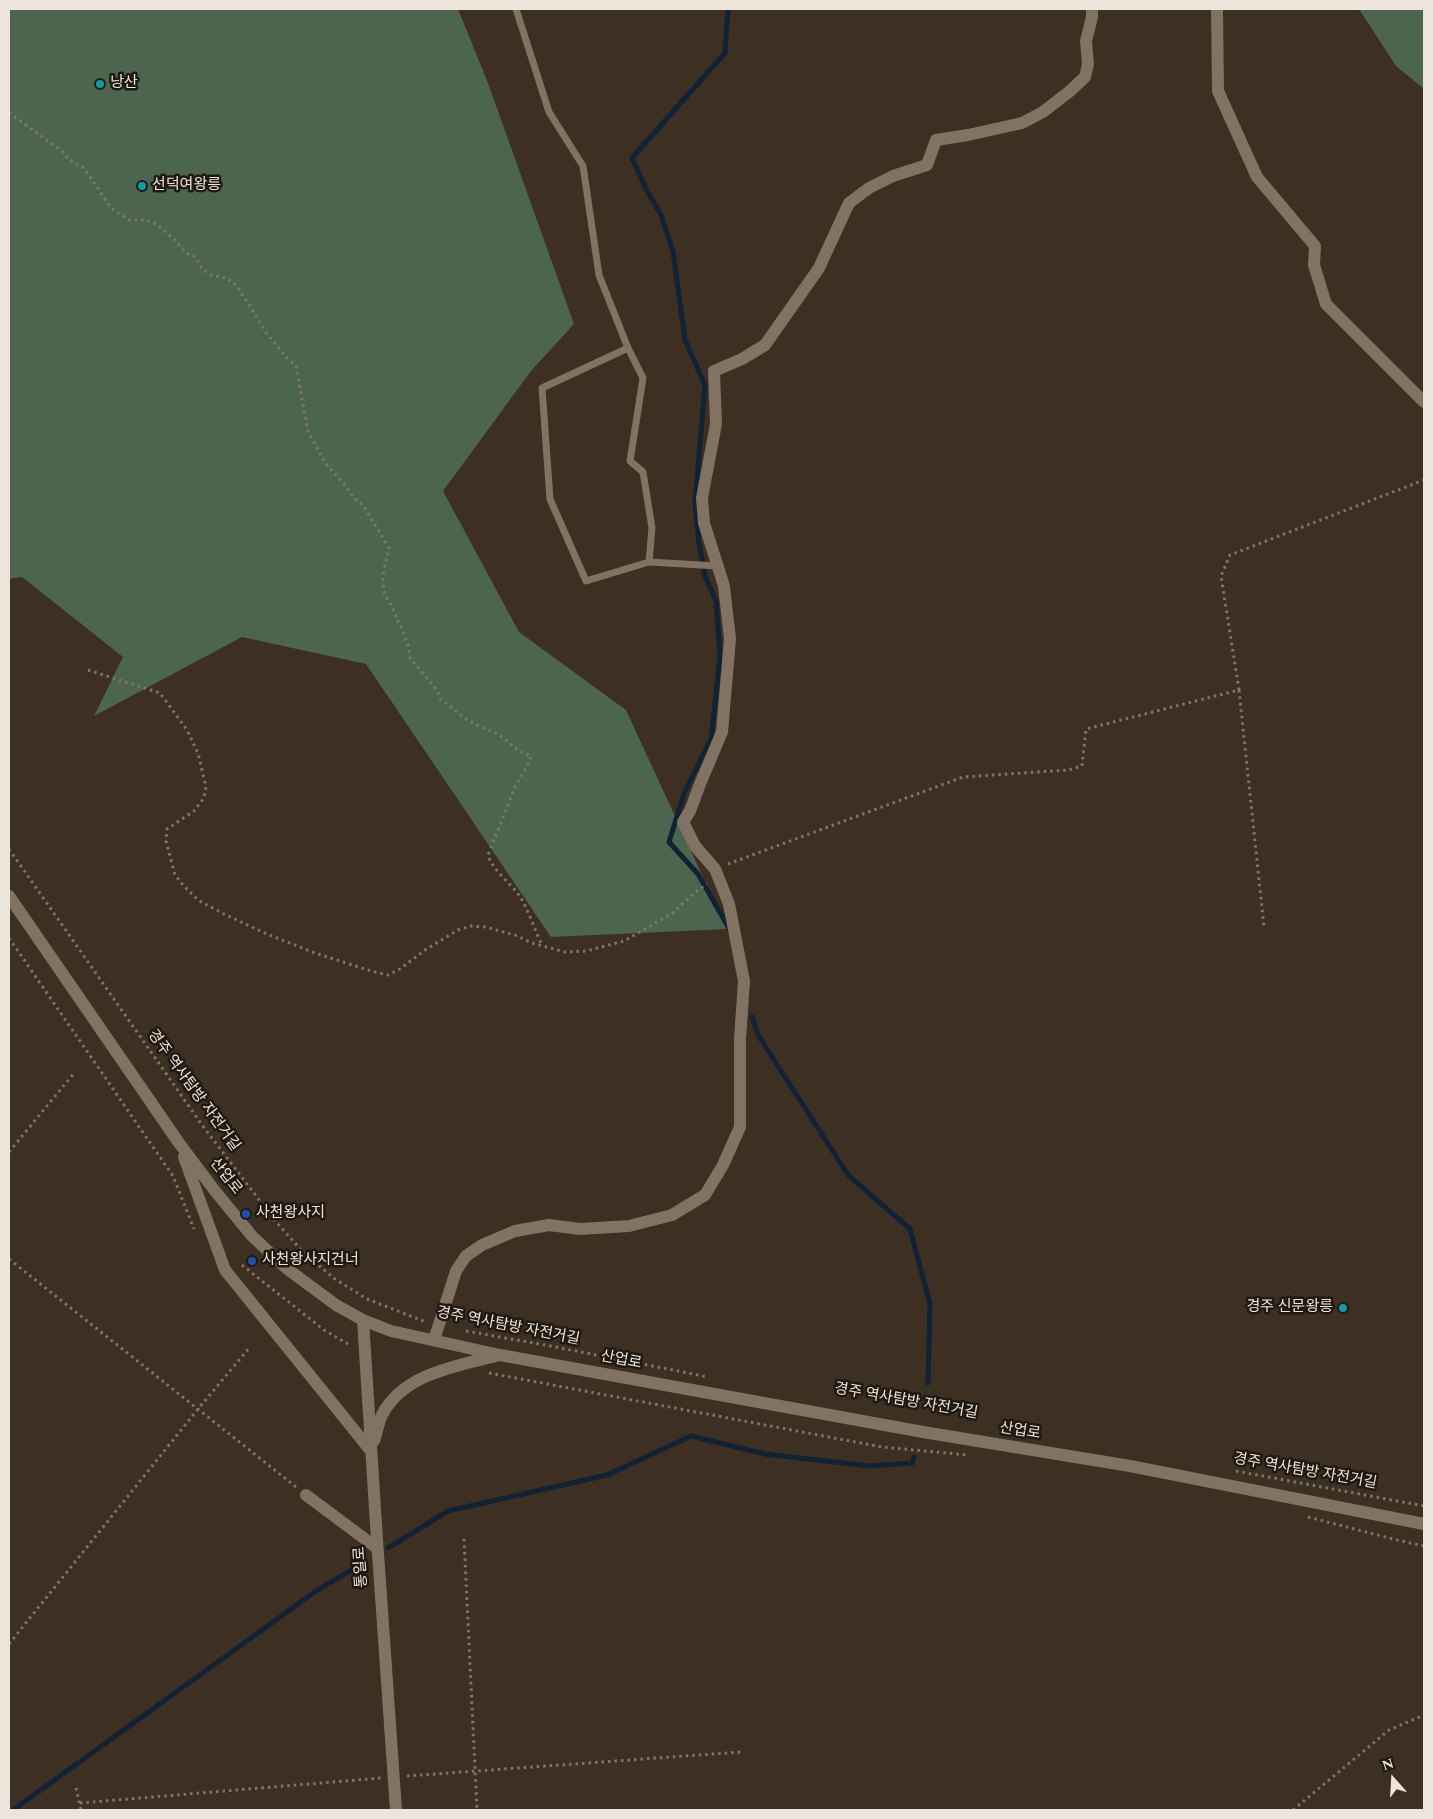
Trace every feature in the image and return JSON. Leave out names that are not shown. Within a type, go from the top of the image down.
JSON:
[{"type":"street","points":[[434,1340],[456,1270],[466,1256],[482,1245],[516,1231],[549,1225],[580,1229],[629,1226],[672,1215],[705,1194],[723,1165],[740,1127],[740,1039],[744,981],[729,904],[716,873],[695,846],[683,822],[690,811],[722,732],[730,638],[724,586],[716,566],[704,523],[702,498],[716,424],[714,371],[742,359],[765,345],[775,328],[819,268],[848,203],[869,188],[892,176],[927,165],[936,140],[968,136],[1022,123],[1043,112],[1085,77],[1088,64],[1086,41],[1092,9]]},
{"type":"street","points":[[1217,9],[1218,91],[1257,177],[1315,246],[1314,265],[1326,304],[1424,402]]},
{"type":"street","name":"산업로","points":[[9,896],[179,1143],[252,1236],[286,1268],[336,1305],[363,1320],[391,1331],[500,1355],[923,1432],[1130,1466],[1424,1524]]},
{"type":"street","points":[[179,1143],[225,1270],[371,1451]]},
{"type":"street","name":"통일로","points":[[363,1320],[396,1810]]},
{"type":"street","points":[[371,1451],[381,1416],[400,1392],[423,1378],[441,1371],[500,1355]]},
{"type":"street","points":[[306,1495],[377,1548]]},
{"type":"lane","points":[[516,9],[549,112],[582,166],[599,275],[628,348],[643,378],[630,462],[643,472],[652,528],[649,562]]},
{"type":"lane","points":[[628,348],[542,388],[550,499],[586,581],[649,562],[716,566]]},
{"type":"path","points":[[9,112],[62,150],[69,160],[84,168],[111,208],[129,220],[146,220],[156,224],[174,239],[186,253],[195,256],[202,268],[211,275],[227,278],[237,286],[267,334],[296,366],[308,431],[332,473],[345,485],[352,497],[363,505],[389,548],[384,570],[384,590],[389,603],[396,613],[396,620],[408,645],[410,658],[437,690],[441,700],[452,706],[469,722],[501,736],[522,754],[530,755],[529,763],[515,787],[488,855],[490,863],[522,899],[542,945]]},
{"type":"path","points":[[1264,927],[1239,690],[1221,576],[1230,555],[1424,480]]},
{"type":"path","points":[[88,670],[160,693],[187,730],[198,753],[206,787],[204,798],[194,811],[167,830],[166,841],[175,875],[183,885],[198,900],[266,934],[324,956],[371,971],[388,974],[400,969],[425,950],[458,930],[471,926],[485,927],[515,935],[565,952],[586,951],[624,941],[673,913],[716,873],[963,777],[1068,770],[1082,766],[1086,729],[1239,690]]},
{"type":"path","name":"경주 역사탐방 자전거길","points":[[9,849],[202,1125],[276,1222],[304,1253],[335,1279],[367,1299],[438,1327],[556,1347],[710,1377]]},
{"type":"path","points":[[9,1152],[75,1072]]},
{"type":"path","points":[[9,1259],[306,1495]]},
{"type":"path","points":[[242,1265],[324,1330],[348,1344]]},
{"type":"path","points":[[9,1644],[250,1347]]},
{"type":"path","points":[[481,1371],[882,1447],[970,1455]]},
{"type":"path","name":"경주 역사탐방 자전거길","points":[[1228,1470],[1424,1506]]},
{"type":"path","points":[[1307,1517],[1424,1546]]},
{"type":"path","points":[[464,1539],[477,1810]]},
{"type":"path","points":[[1293,1810],[1389,1730],[1424,1715]]},
{"type":"path","points":[[80,1804],[394,1777],[474,1773],[741,1752]]},
{"type":"path","points":[[76,1788],[81,1810]]},
{"type":"green space","points":[[9,9],[458,9],[488,83],[574,324],[531,371],[443,491],[519,632],[626,710],[727,929],[551,937],[366,664],[242,637],[94,716],[123,657],[22,577],[9,579]]},
{"type":"green space","points":[[1359,9],[1424,9],[1424,89],[1396,66]]},
{"type":"waterway","points":[[728,9],[725,53],[632,158],[647,191],[661,215],[673,251],[685,340],[705,385],[695,504],[705,576],[716,601],[720,656],[711,739],[685,791],[669,842],[698,874],[730,930]]},
{"type":"waterway","points":[[752,1017],[758,1035],[848,1175],[910,1229],[930,1304],[928,1383]]},
{"type":"waterway","points":[[388,1548],[448,1511],[607,1475],[691,1436],[765,1454],[869,1466],[912,1463],[914,1457]]},
{"type":"waterway","points":[[13,1810],[316,1591],[365,1562]]},
{"type":"place","name":"낭산","points":[[100,84]]},
{"type":"place","name":"선덕여왕릉","points":[[142,186]]},
{"type":"place","name":"사천왕사지","points":[[246,1214]]},
{"type":"place","name":"사천왕사지건너","points":[[252,1261]]},
{"type":"place","name":"경주 신문왕릉","points":[[1343,1308]]}]
